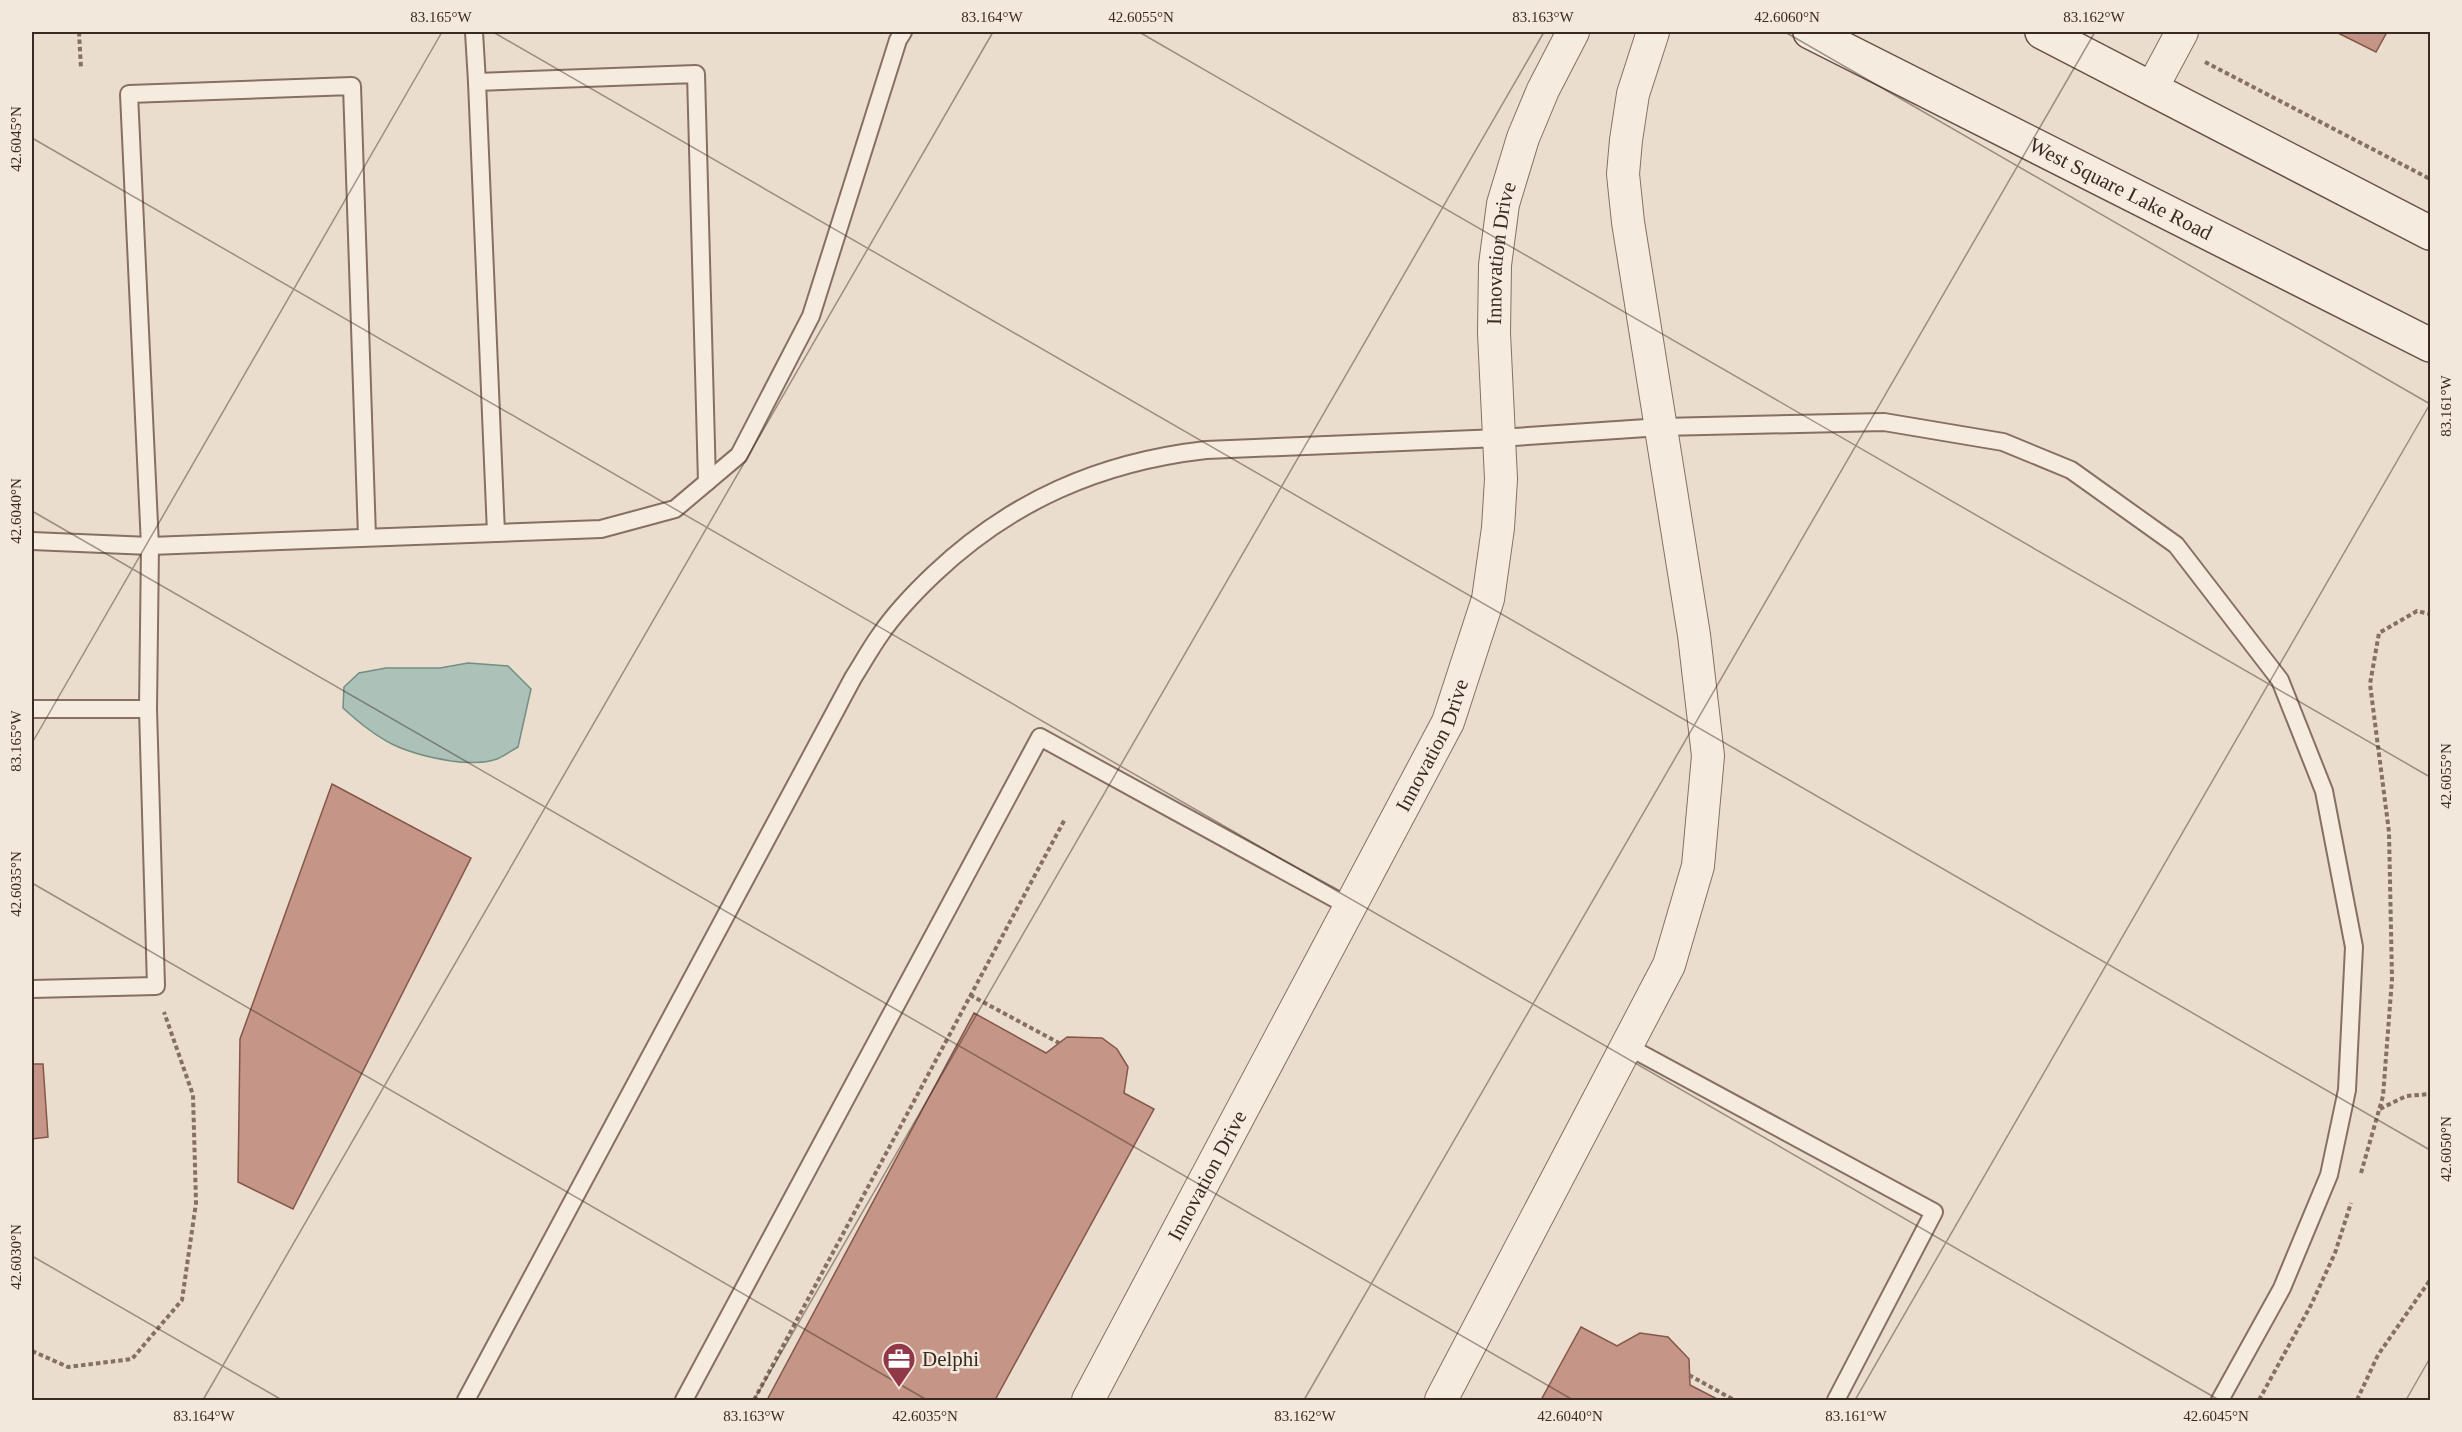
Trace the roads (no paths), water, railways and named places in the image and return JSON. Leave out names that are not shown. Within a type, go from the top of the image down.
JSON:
[{"type":"main road","name":"West Square Lake Road","points":[[1810,32],[2430,345]]},
{"type":"main road","points":[[2042,32],[2430,233]]},
{"type":"street","name":"Innovation Drive","points":[[1089,1401],[1448,722],[1488,599],[1498,528],[1501,479],[1494,333],[1495,265],[1503,204],[1522,138],[1543,90],[1573,32]]},
{"type":"street","points":[[1440,1401],[1669,965],[1698,866],[1708,756],[1694,635],[1628,222],[1623,174],[1633,94],[1653,32]]},
{"type":"street","points":[[2152,88],[2182,32]]},
{"type":"lane","points":[[474,32],[496,533]]},
{"type":"lane","points":[[32,541],[150,546],[601,529],[675,509],[739,455],[811,316],[898,40],[903,32]]},
{"type":"lane","points":[[477,82],[696,74],[707,482]]},
{"type":"lane","points":[[32,989],[156,986],[148,708],[150,546],[129,94],[352,86],[367,537]]},
{"type":"lane","points":[[466,1401],[853,678],[880,634],[913,594],[957,553],[997,522],[1069,483],[1117,466],[1173,453],[1499,438],[1661,427],[1884,422],[2003,442],[2071,470],[2176,545],[2280,680],[2324,791],[2354,947],[2347,1090],[2329,1175],[2282,1288],[2220,1401]]},
{"type":"lane","points":[[32,709],[148,708]]},
{"type":"lane","points":[[684,1401],[1040,737],[1350,907]]},
{"type":"lane","points":[[1627,1046],[1934,1212],[1836,1401]]},
{"type":"place","name":"Delphi","points":[[899,1388]]}]
